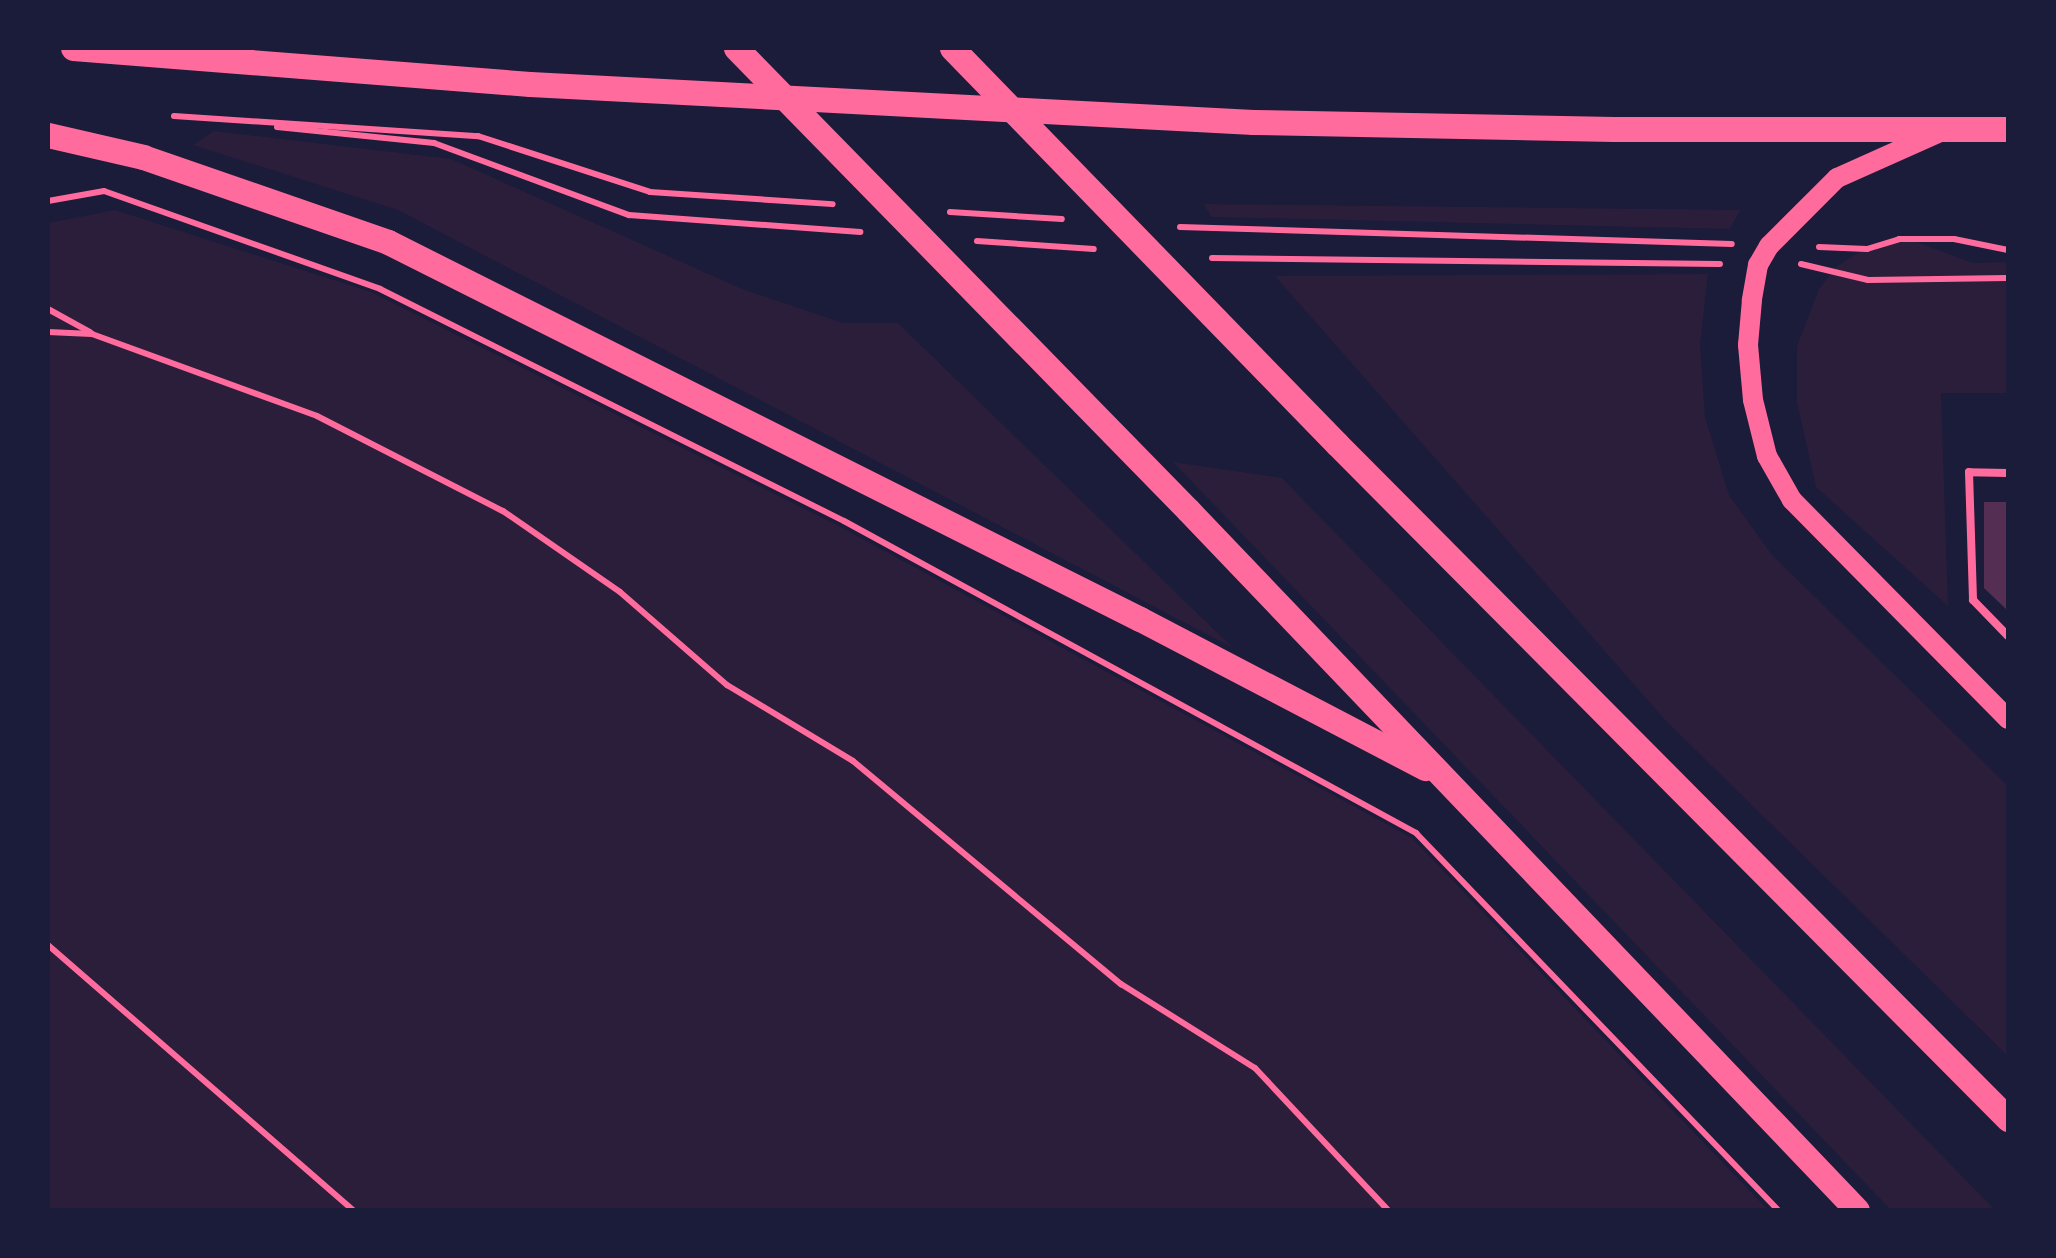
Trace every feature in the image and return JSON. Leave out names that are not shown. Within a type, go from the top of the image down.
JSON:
[{"type":"main road","points":[[73,48],[530,84],[1252,122],[2008,129]]},
{"type":"main road","points":[[736,48],[1188,510],[1856,1210]]},
{"type":"main road","points":[[952,48],[1337,444],[2008,1119]]},
{"type":"main road","points":[[1946,130],[1838,178],[1769,246],[1758,266],[1752,300],[1748,344],[1753,400],[1768,456],[1792,500],[2008,719]]},
{"type":"main road","points":[[48,135],[143,157],[388,242],[1140,619],[1446,779]]},
{"type":"lane","points":[[2008,473],[1970,472],[1973,600],[2008,636]]},
{"type":"path","points":[[48,203],[104,192],[380,288],[844,521],[1416,833],[1778,1210]]},
{"type":"path","points":[[1799,264],[1868,280],[2008,278]]},
{"type":"path","points":[[48,309],[92,334],[316,416],[502,511],[620,592],[727,685],[853,761],[1121,984],[1255,1068],[1388,1210]]},
{"type":"path","points":[[48,332],[92,334]]},
{"type":"path","points":[[48,946],[353,1210]]},
{"type":"shaded area","points":[[214,131],[451,159],[742,289],[843,323],[898,323],[1233,648],[398,210],[193,145]]},
{"type":"shaded area","points":[[1204,204],[1740,210],[1730,229],[1211,217]]},
{"type":"shaded area","points":[[115,210],[371,292],[837,525],[1412,838],[1768,1210],[48,1210],[48,223]]},
{"type":"shaded area","points":[[1914,241],[1973,263],[2008,262],[2008,393],[1941,393],[1948,606],[1816,487],[1797,402],[1797,346],[1819,289],[1836,267],[1861,251],[1887,242]]},
{"type":"shaded area","points":[[1708,274],[1700,345],[1705,417],[1729,495],[1772,555],[2008,786],[2008,1056],[1667,722],[1275,276]]},
{"type":"shaded area","points":[[1173,462],[1282,478],[1995,1210],[1891,1210]]},
{"type":"building","points":[[1984,502],[2008,502],[2008,611],[1984,588]]}]
